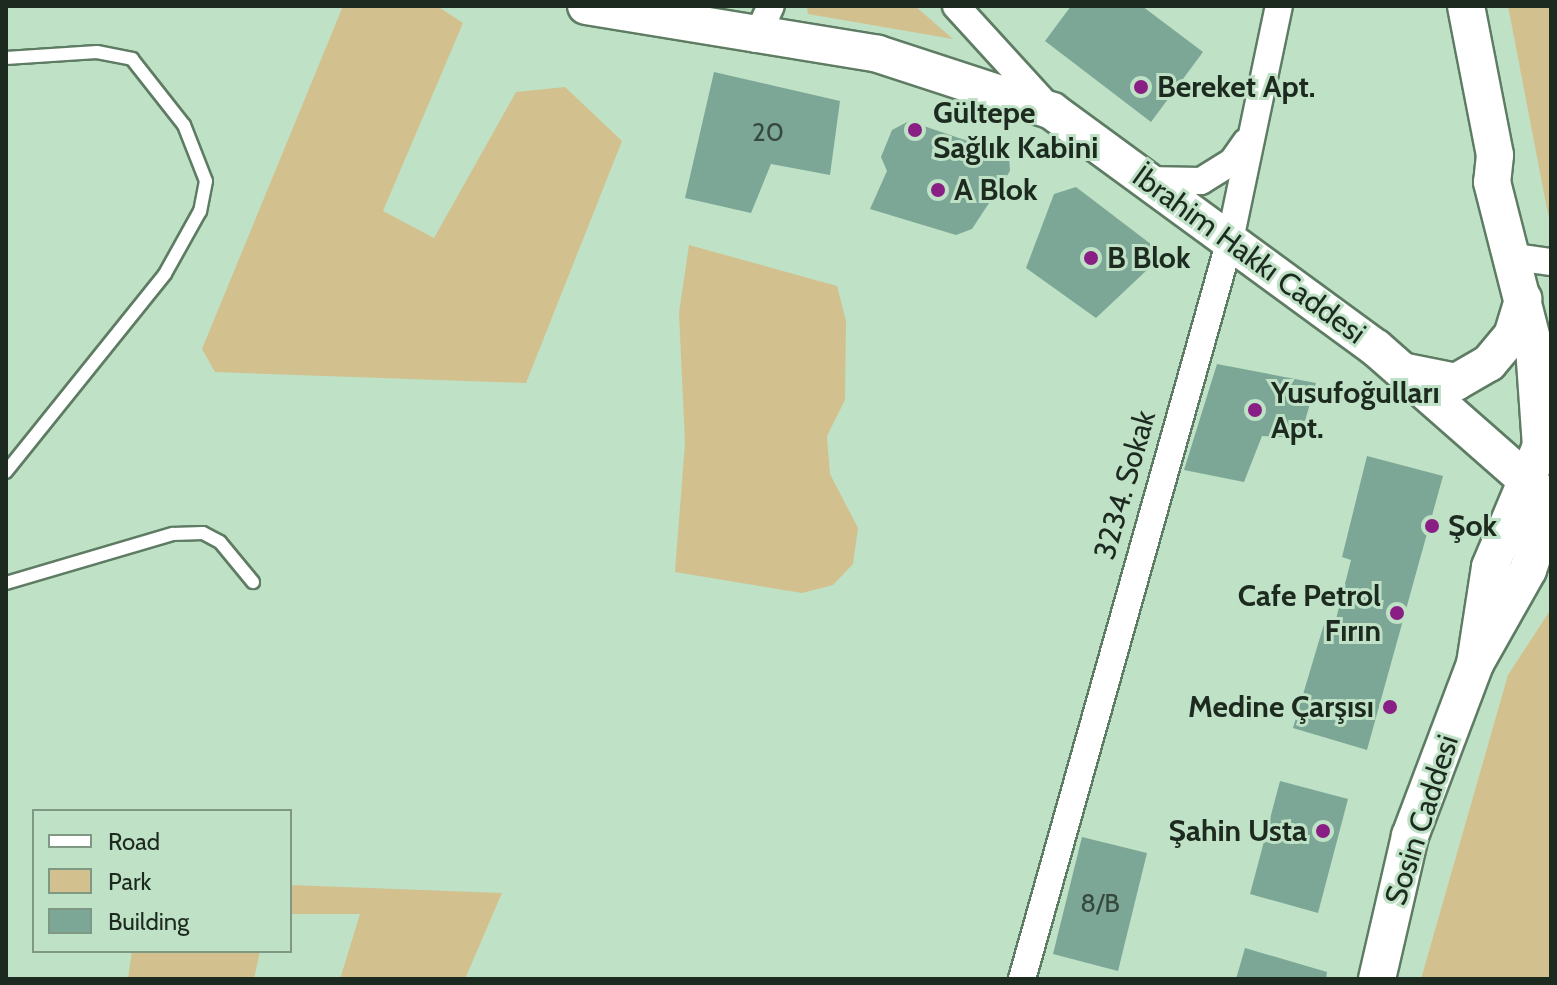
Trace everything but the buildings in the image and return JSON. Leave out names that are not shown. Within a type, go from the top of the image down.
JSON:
[{"type":"street","name":"İbrahim Hakkı Caddesi","points":[[586,6],[756,39],[878,54],[1052,111],[1405,372],[1546,497]]},
{"type":"street","points":[[756,39],[771,6]]},
{"type":"street","points":[[956,6],[1052,111]]},
{"type":"street","name":"3234. Sokak","points":[[1022,979],[1230,240],[1279,6]]},
{"type":"street","points":[[1466,6],[1495,155],[1492,182],[1533,259],[1551,358]]},
{"type":"street","points":[[1146,180],[1201,181],[1232,162],[1249,140]]},
{"type":"street","points":[[1405,372],[1456,382],[1489,363],[1512,336],[1533,259]]},
{"type":"street","points":[[1475,664],[1528,570],[1546,497],[1534,347],[1524,297]]},
{"type":"street","points":[[1475,664],[1490,567],[1546,497]]},
{"type":"street","points":[[1497,626],[1551,579]]},
{"type":"street","name":"Sosin Caddesi","points":[[1377,979],[1410,836],[1475,664]]},
{"type":"lane","points":[[6,58],[97,52],[132,59],[184,125],[206,181],[200,211],[165,274],[6,472]]},
{"type":"lane","points":[[6,583],[173,534],[203,533],[220,542],[253,582]]},
{"type":"green space","points":[[343,6],[437,6],[463,23],[383,211],[434,238],[516,92],[565,87],[622,141],[526,383],[215,372],[202,349]]},
{"type":"green space","points":[[807,6],[915,6],[953,39],[808,14]]},
{"type":"green space","points":[[1508,6],[1551,6],[1551,221],[1548,214]]},
{"type":"green space","points":[[689,245],[837,286],[846,321],[845,400],[827,436],[830,474],[858,528],[853,564],[833,585],[802,593],[675,572],[685,443],[679,313]]},
{"type":"green space","points":[[1551,609],[1551,979],[1421,979],[1508,675]]},
{"type":"green space","points":[[292,885],[502,893],[465,979],[340,979],[360,914],[292,914]]},
{"type":"green space","points":[[132,953],[260,953],[254,979],[128,979]]},
{"type":"place","name":"Bereket Apt.","points":[[1141,87]]},
{"type":"place","name":"Gültepe Sağlık Kabini","points":[[915,130]]},
{"type":"place","name":"A Blok","points":[[938,190]]},
{"type":"place","name":"B Blok","points":[[1091,258]]},
{"type":"place","name":"Yusufoğulları Apt.","points":[[1255,410]]},
{"type":"place","name":"Şok","points":[[1432,526]]},
{"type":"place","name":"Cafe Petrol Fırın","points":[[1397,613]]},
{"type":"place","name":"Medine Çarşısı","points":[[1390,707]]},
{"type":"place","name":"Şahin Usta","points":[[1323,831]]}]
